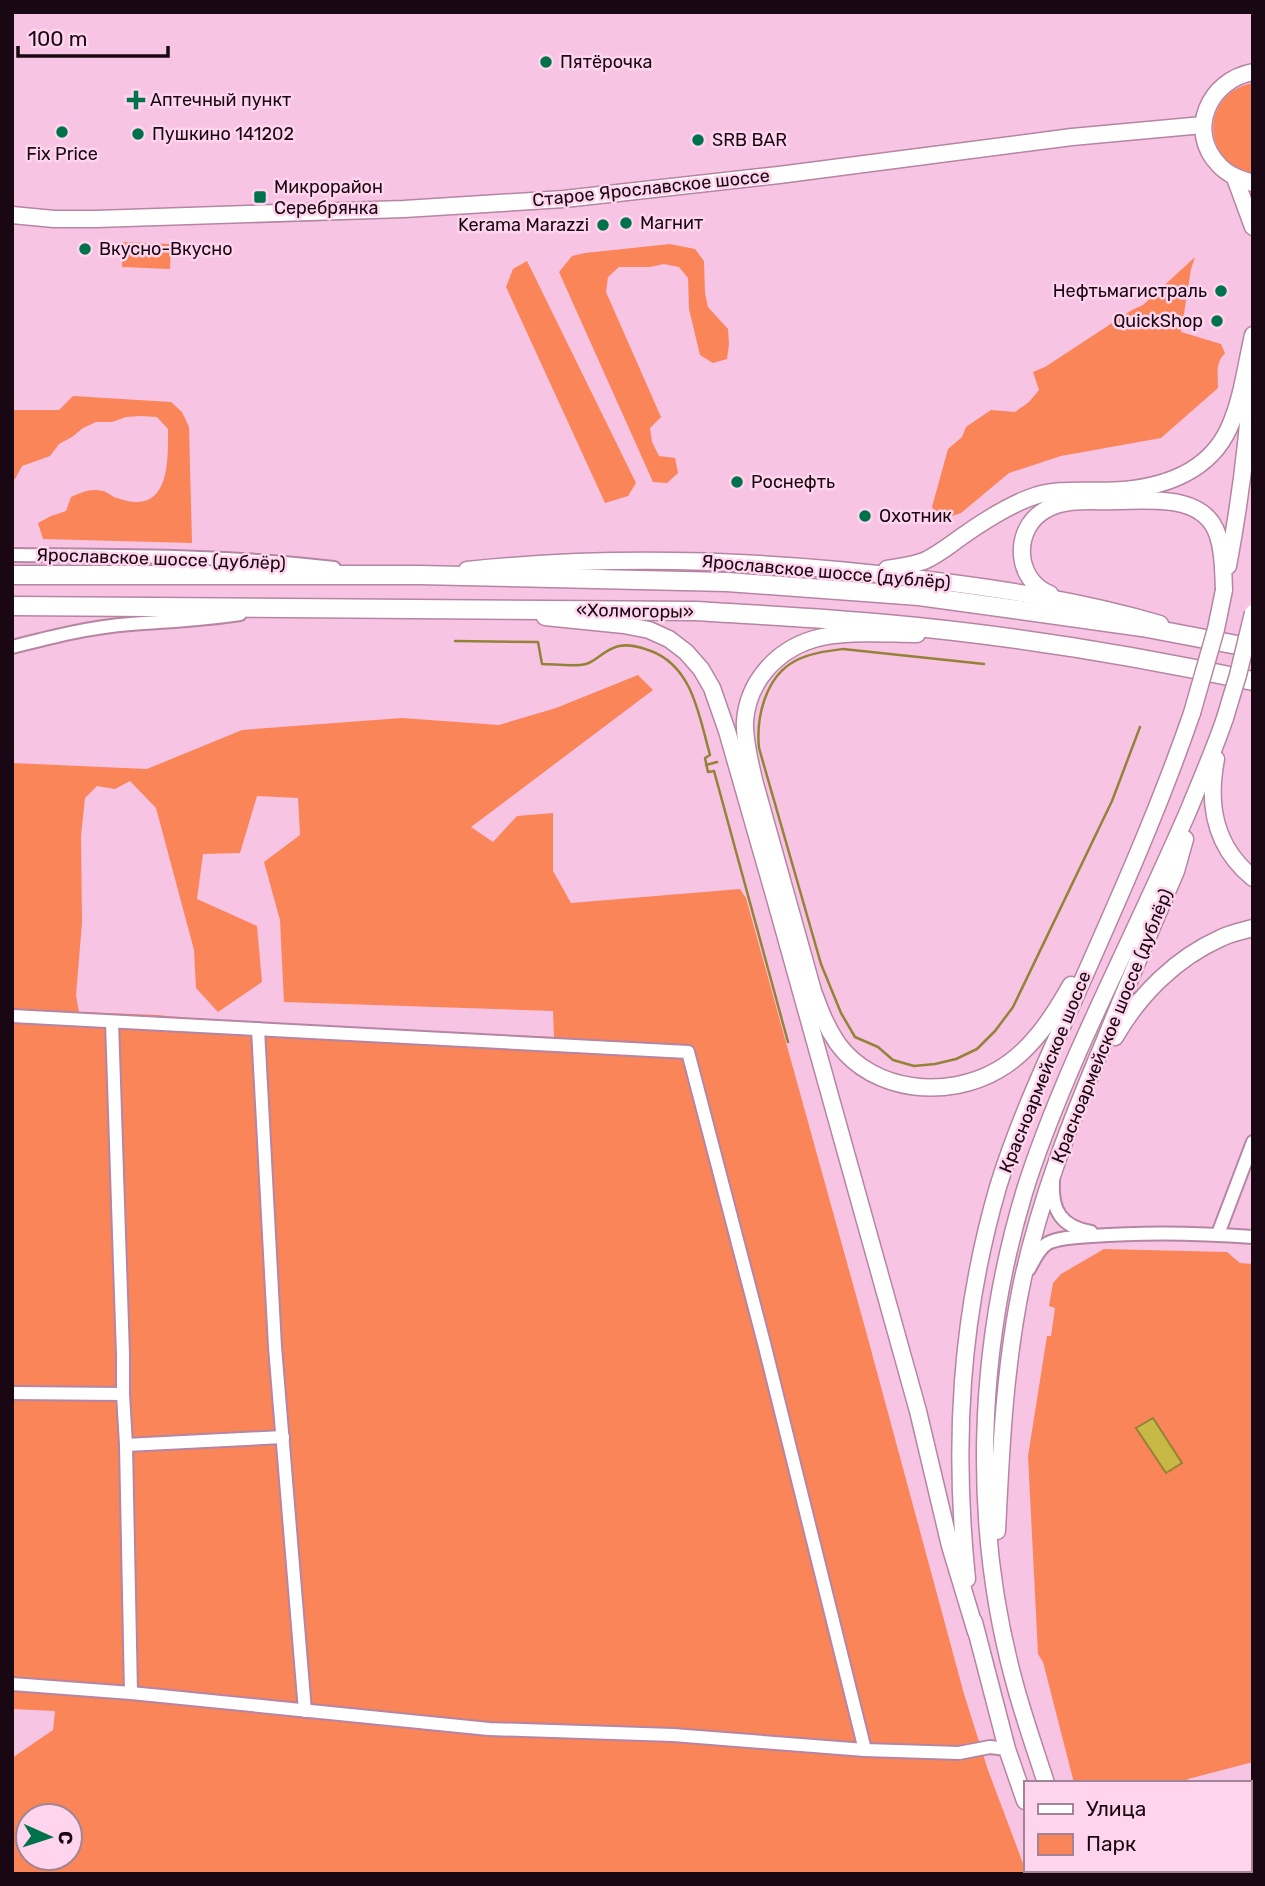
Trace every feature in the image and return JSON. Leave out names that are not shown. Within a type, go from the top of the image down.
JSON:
[{"type":"highway","name":"«Холмогоры»","points":[[12,575],[419,575],[727,582],[919,596],[1142,627],[1243,645]]},
{"type":"highway","name":"«Холмогоры»","points":[[12,606],[696,611],[874,622],[1051,644],[1253,683]]},
{"type":"main road","points":[[1253,72],[1239,74],[1221,86],[1208,103],[1203,125],[1207,146],[1218,164],[1235,178],[1253,183]]},
{"type":"main road","name":"Старое Ярославское шоссе","points":[[12,215],[96,219],[404,209],[551,200],[703,184],[1072,137],[1203,125]]},
{"type":"main road","points":[[1235,178],[1253,227]]},
{"type":"main road","points":[[853,571],[906,566],[925,560],[1007,508],[1048,492],[1073,489],[1123,490],[1181,477],[1199,465],[1217,447],[1229,428],[1253,335]]},
{"type":"main road","name":"Красноармейское шоссе","points":[[1024,1798],[1007,1749],[976,1632],[967,1579],[961,1521],[959,1446],[961,1385],[968,1318],[999,1186],[1021,1122],[1114,911],[1170,777],[1192,713],[1216,629],[1242,490],[1253,357]]},
{"type":"main road","points":[[1072,602],[1046,593],[1035,585],[1028,575],[1021,551],[1028,527],[1036,516],[1057,505],[1076,502],[1163,501],[1182,503],[1197,510],[1218,534],[1223,556],[1224,590]]},
{"type":"main road","name":"Ярославское шоссе (дублёр)","points":[[419,575],[618,560],[748,563],[853,571],[998,589],[1072,602],[1243,645]]},
{"type":"main road","points":[[471,609],[649,630],[669,639],[686,652],[701,669],[712,688],[780,915],[918,1411],[950,1546],[976,1632]]},
{"type":"main road","name":"Красноармейское шоссе","points":[[1045,1781],[1014,1682],[992,1566],[986,1501],[985,1444],[995,1322],[1024,1194],[1043,1138],[1076,1056],[1205,770],[1224,722],[1253,613]]},
{"type":"main road","points":[[971,633],[850,634],[816,638],[793,647],[773,661],[760,677],[750,698],[745,721],[746,747],[813,991],[825,1023],[840,1046],[856,1062],[874,1074],[900,1084],[925,1088],[947,1088],[973,1082],[999,1070],[1034,1040],[1062,1002],[1114,911]]},
{"type":"main road","points":[[1224,722],[1214,772],[1213,810],[1219,835],[1233,859],[1253,878]]},
{"type":"main road","name":"Красноармейское шоссе (дублёр)","points":[[1000,1617],[997,1535],[1000,1464],[1008,1373],[1023,1279],[1038,1218],[1056,1162],[1083,1091],[1176,871],[1205,770]]},
{"type":"main road","points":[[1083,1091],[1125,1020],[1152,986],[1185,959],[1212,943],[1253,928]]},
{"type":"street","name":"Ярославское шоссе (дублёр)","points":[[12,555],[194,557],[297,564],[394,575]]},
{"type":"street","points":[[12,647],[90,629],[215,618],[276,608]]},
{"type":"street","points":[[12,1016],[688,1052],[768,1356],[865,1750]]},
{"type":"street","points":[[112,1022],[131,1693]]},
{"type":"street","points":[[258,1029],[275,1347],[305,1712]]},
{"type":"street","points":[[1219,1234],[1253,1142]]},
{"type":"street","points":[[1056,1162],[1052,1196],[1056,1211],[1065,1222],[1079,1230],[1105,1235]]},
{"type":"street","points":[[1023,1279],[1039,1252],[1047,1244],[1058,1240],[1105,1235],[1219,1234],[1253,1237]]},
{"type":"street","points":[[12,1393],[122,1394]]},
{"type":"street","points":[[126,1445],[283,1437]]},
{"type":"street","points":[[12,1684],[489,1728],[673,1735],[865,1750],[959,1754],[990,1747],[1007,1749]]},
{"type":"green space","points":[[1253,83],[1253,173],[1236,167],[1223,156],[1216,143],[1213,128],[1216,113],[1223,100],[1236,89]]},
{"type":"green space","points":[[123,242],[171,244],[170,269],[122,267]]},
{"type":"green space","points":[[670,244],[695,249],[704,261],[708,307],[728,329],[727,359],[713,363],[700,355],[689,309],[688,278],[679,267],[664,264],[619,267],[608,277],[606,292],[661,417],[650,428],[652,442],[659,456],[675,458],[678,473],[667,483],[653,482],[559,272],[572,256]]},
{"type":"green space","points":[[1195,257],[1181,332],[1221,344],[1225,353],[1218,365],[1218,388],[1161,438],[1061,456],[1009,473],[961,513],[940,520],[932,507],[948,449],[962,437],[966,427],[991,410],[1015,412],[1029,402],[1039,390],[1033,372],[1143,305]]},
{"type":"green space","points":[[527,261],[636,483],[628,496],[605,503],[506,287],[513,269]]},
{"type":"green space","points":[[73,396],[171,402],[182,412],[189,427],[192,543],[43,539],[38,523],[66,511],[71,497],[94,490],[134,502],[147,500],[156,493],[166,471],[168,429],[157,417],[141,416],[112,422],[96,422],[83,428],[59,444],[50,456],[22,466],[12,480],[12,410],[59,410]]},
{"type":"green space","points":[[638,675],[653,690],[471,827],[493,842],[517,816],[553,813],[553,871],[571,903],[740,889],[746,898],[964,1694],[988,1770],[1024,1872],[1027,1874],[12,1874],[12,1758],[53,1730],[55,1711],[12,1709],[12,763],[147,769],[242,730],[402,718],[499,725],[556,708]],"holes":[[[130,781],[156,808],[194,950],[196,988],[218,1012],[262,982],[257,926],[197,899],[203,854],[240,853],[257,796],[298,798],[300,835],[264,862],[280,920],[284,1002],[553,1011],[554,1037],[264,1025],[157,1015],[79,1012],[76,995],[82,923],[81,836],[85,798],[97,786],[115,789]]]},
{"type":"green space","points":[[1104,1249],[1227,1252],[1240,1263],[1253,1264],[1253,1762],[1187,1781],[1073,1781],[1043,1662],[1038,1654],[1028,1456],[1047,1336],[1051,1336],[1055,1308],[1049,1306],[1053,1283],[1061,1274]]},
{"type":"shaded area","points":[[1153,1418],[1182,1463],[1166,1473],[1136,1428]]},
{"type":"waterway","points":[[455,641],[538,642],[542,664],[570,665],[586,664],[623,645],[639,647],[665,658],[676,669],[685,681],[698,709],[710,755],[705,758],[708,772],[714,771],[788,1042]]},
{"type":"waterway","points":[[984,664],[843,649],[819,653],[795,661],[776,677],[761,712],[759,748],[821,964],[841,1013],[855,1037],[878,1047],[893,1060],[914,1066],[956,1059],[977,1049],[1013,1007],[1112,801],[1140,727]]},
{"type":"waterway","points":[[706,765],[717,762]]},
{"type":"place","name":"Пятёрочка","points":[[546,62]]},
{"type":"place","name":"Аптечный пункт","points":[[136,100]]},
{"type":"place","name":"Fix Price","points":[[62,132]]},
{"type":"place","name":"Пушкино 141202","points":[[138,134]]},
{"type":"place","name":"SRB BAR","points":[[698,140]]},
{"type":"place","name":"Микрорайон Серебрянка","points":[[260,197]]},
{"type":"place","name":"Магнит","points":[[626,223]]},
{"type":"place","name":"Kerama Marazzi","points":[[603,225]]},
{"type":"place","name":"Вкусно-Вкусно","points":[[85,249]]},
{"type":"place","name":"Нефтьмагистраль","points":[[1221,291]]},
{"type":"place","name":"QuickShop","points":[[1217,321]]},
{"type":"place","name":"Роснефть","points":[[737,482]]},
{"type":"place","name":"Охотник","points":[[865,516]]}]
